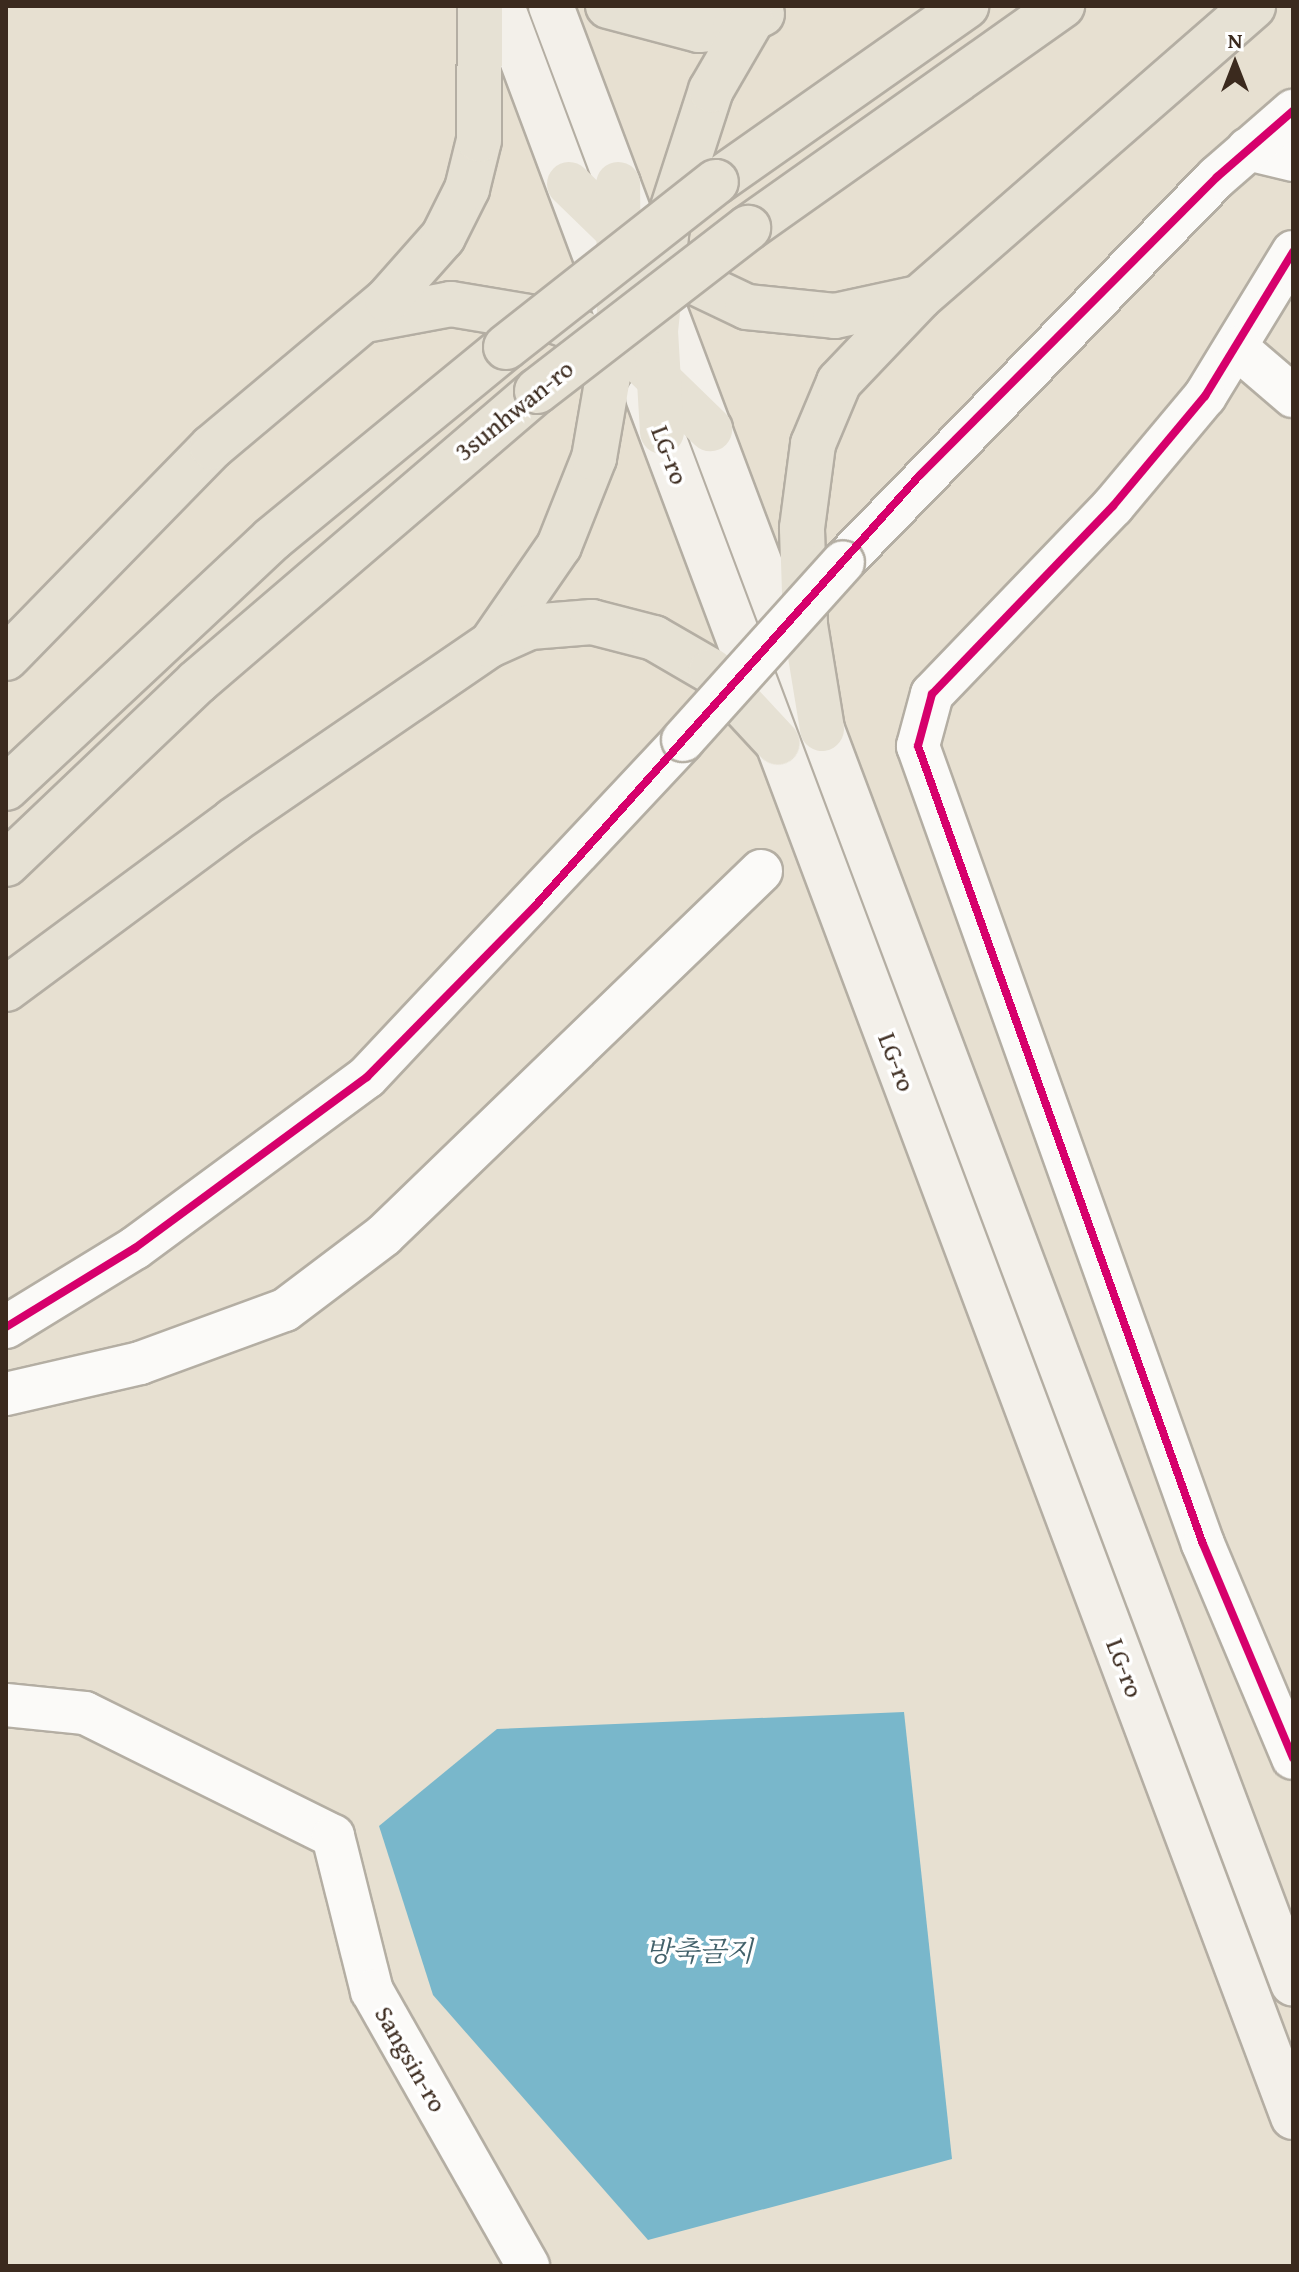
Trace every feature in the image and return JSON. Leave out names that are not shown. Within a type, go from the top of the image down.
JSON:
[{"type":"highway","points":[[6,658],[212,447],[363,320],[428,256],[467,189],[481,115],[480,6]]},
{"type":"highway","points":[[608,6],[680,29],[763,14]]},
{"type":"highway","name":"3sunhwan-ro","points":[[6,788],[272,539],[506,347],[716,182],[966,6]]},
{"type":"highway","name":"3sunhwan-ro","points":[[6,864],[197,682],[537,391],[748,228],[1062,6]]},
{"type":"highway","points":[[822,729],[802,562],[813,444],[839,382],[920,297],[1253,6]]},
{"type":"highway","points":[[490,645],[546,571],[574,517],[631,348],[647,265],[700,119],[763,14]]},
{"type":"highway","points":[[569,184],[647,265],[719,297],[779,314],[835,316],[920,297]]},
{"type":"highway","points":[[618,184],[647,265],[631,348],[662,432]]},
{"type":"highway","points":[[363,320],[433,304],[493,307],[580,328],[631,348],[710,429]]},
{"type":"highway","points":[[6,989],[490,645],[551,623],[633,630],[711,671],[778,743]]},
{"type":"main road","points":[[502,6],[631,348]]},
{"type":"main road","points":[[551,6],[618,184]]},
{"type":"main road","name":"LG-ro","points":[[647,265],[1293,1984]]},
{"type":"main road","name":"LG-ro","points":[[662,432],[1293,2117]]},
{"type":"street","points":[[6,1327],[135,1248],[367,1077],[683,740],[920,475],[1248,149],[1293,111]]},
{"type":"street","points":[[1248,149],[1293,160]]},
{"type":"street","points":[[1293,252],[1237,348],[1113,506],[932,694],[918,746],[1203,1544],[1293,1758]]},
{"type":"street","points":[[1237,348],[1293,396]]},
{"type":"street","points":[[6,1394],[140,1363],[285,1310],[384,1235],[761,871]]},
{"type":"street","name":"Sangsin-ro","points":[[6,1705],[85,1713],[333,1836],[372,1991],[528,2266]]},
{"type":"water","name":"방축골지","points":[[904,1712],[952,2159],[648,2240],[433,1995],[379,1826],[497,1729]]},
{"type":"cycle path","points":[[6,1327],[135,1248],[367,1077],[535,906],[920,475],[1217,177],[1293,111]]},
{"type":"cycle path","points":[[1293,252],[1205,396],[1113,506],[932,694],[918,746],[1203,1544],[1293,1758]]}]
